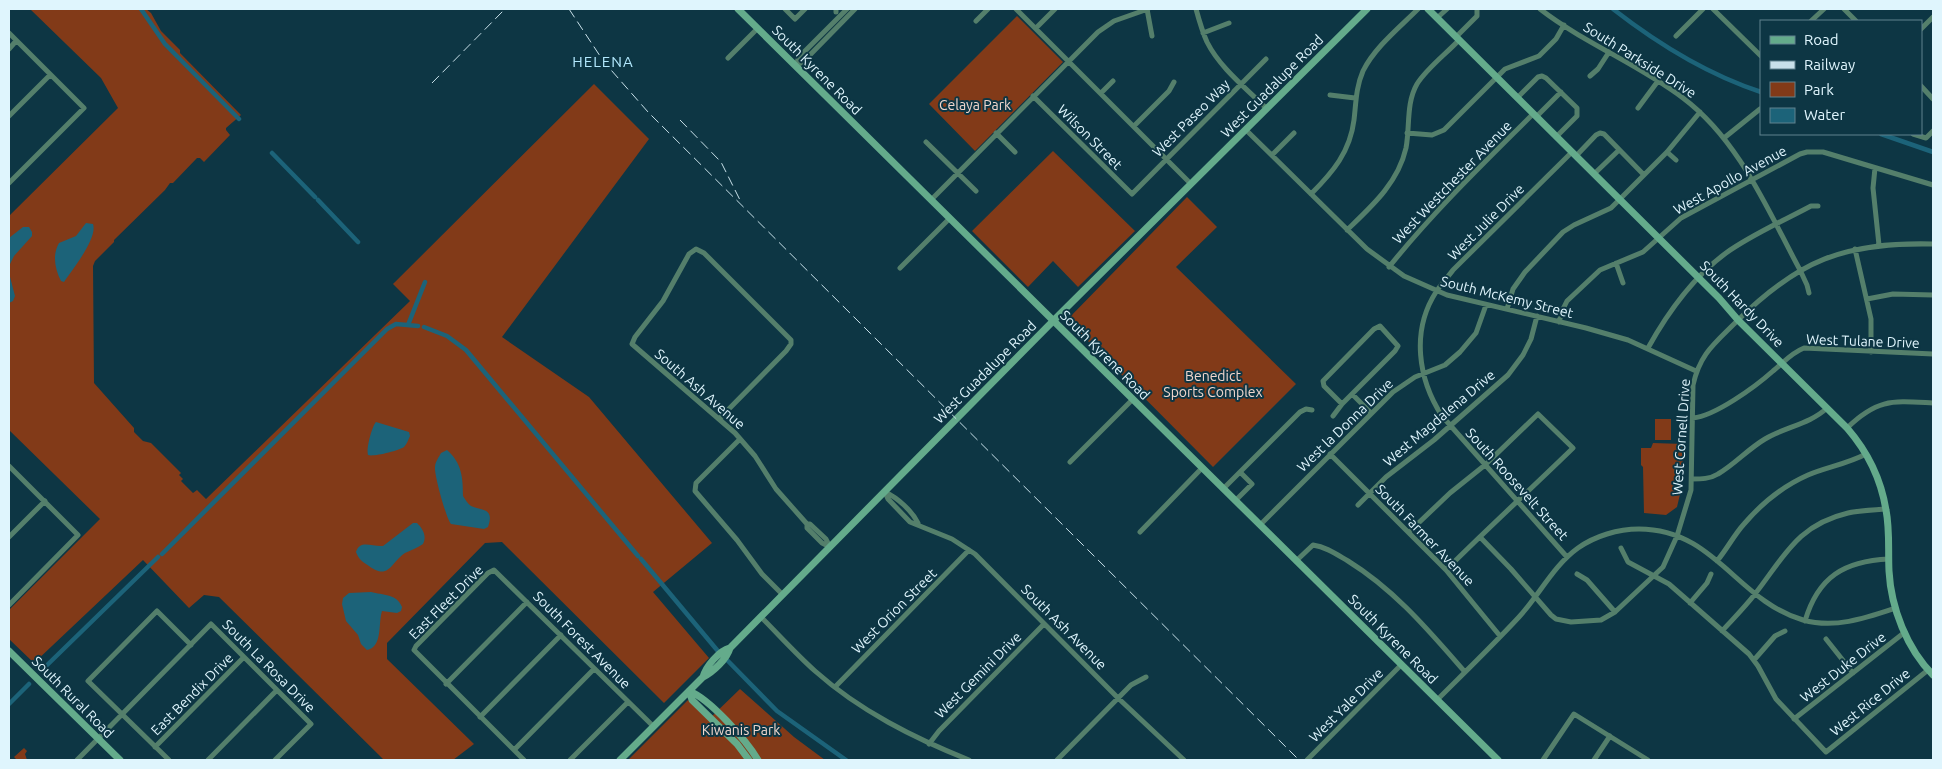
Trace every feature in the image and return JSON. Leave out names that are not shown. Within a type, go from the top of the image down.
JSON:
[{"type":"main road","name":"South Kyrene Road","points":[[738,9],[1498,760]]},
{"type":"main road","name":"West Guadalupe Road","points":[[620,760],[703,677],[705,669],[720,658],[1053,321],[1367,9]]},
{"type":"main road","name":"South Hardy Drive","points":[[1428,9],[1699,278],[1738,320],[1846,428],[1866,454],[1879,482],[1886,509],[1890,581],[1896,608],[1905,632],[1931,673]]},
{"type":"main road","name":"South Rural Road","points":[[9,651],[120,760]]},
{"type":"main road","points":[[688,691],[692,700],[710,712],[758,760]]},
{"type":"main road","points":[[740,742],[749,760]]},
{"type":"street","points":[[785,9],[795,19],[805,9]]},
{"type":"street","points":[[796,66],[799,57],[848,9]]},
{"type":"street","points":[[796,66],[804,61],[855,9]]},
{"type":"street","points":[[976,21],[988,9]]},
{"type":"street","points":[[1016,9],[1191,184]]},
{"type":"street","points":[[1036,28],[1055,9]]},
{"type":"street","points":[[931,200],[1098,32],[1114,21],[1148,9],[1152,36]]},
{"type":"street","points":[[1196,9],[1208,44],[1223,65],[1267,109]]},
{"type":"street","points":[[1311,194],[1340,161],[1349,144],[1359,82],[1371,59],[1380,47],[1418,9]]},
{"type":"street","points":[[1437,18],[1447,9]]},
{"type":"street","name":"South Parkside Drive","points":[[1540,9],[1658,81],[1700,112],[1724,138],[1751,180],[1800,270],[1809,293]]},
{"type":"street","points":[[1676,36],[1702,9]]},
{"type":"street","points":[[1713,9],[1760,55]]},
{"type":"street","points":[[1812,20],[1824,9]]},
{"type":"street","points":[[1844,9],[1855,20]]},
{"type":"street","points":[[1347,230],[1391,183],[1401,162],[1410,108],[1417,85],[1477,16],[1478,10]]},
{"type":"street","points":[[1922,28],[1933,17]]},
{"type":"street","points":[[1203,33],[1229,23]]},
{"type":"street","points":[[1407,133],[1432,135],[1444,130],[1496,77],[1511,67],[1539,56],[1556,39],[1564,25]]},
{"type":"street","points":[[728,58],[758,28]]},
{"type":"street","points":[[9,33],[84,108],[9,183]]},
{"type":"street","points":[[9,49],[16,41]]},
{"type":"street","points":[[1590,76],[1598,69],[1609,52]]},
{"type":"street","name":"West Paseo Way","points":[[1132,194],[1266,59]]},
{"type":"street","points":[[9,116],[50,75]]},
{"type":"street","points":[[1518,98],[1538,77],[1542,76],[1561,92],[1577,108],[1578,112],[1577,116],[1556,136]]},
{"type":"street","points":[[1101,93],[1113,81]]},
{"type":"street","points":[[1638,108],[1658,81]]},
{"type":"street","points":[[1134,126],[1169,91],[1174,82]]},
{"type":"street","points":[[1922,87],[1933,99]]},
{"type":"street","name":"West Westchester Avenue","points":[[1389,267],[1405,246],[1477,170],[1561,92]]},
{"type":"street","points":[[1330,95],[1355,98]]},
{"type":"street","name":"Wilson Street","points":[[1034,96],[1132,194]]},
{"type":"street","points":[[1724,138],[1760,109]]},
{"type":"street","points":[[1508,309],[1513,289],[1525,272],[1563,232],[1602,213],[1620,200],[1667,152],[1700,112]]},
{"type":"street","name":"South McKemy Street","points":[[1246,130],[1373,255],[1404,276],[1436,291],[1600,332],[1648,348],[1696,371]]},
{"type":"street","points":[[1916,135],[1926,138],[1933,131]]},
{"type":"street","points":[[996,133],[1015,152]]},
{"type":"street","points":[[1272,155],[1294,133]]},
{"type":"street","name":"West Julie Drive","points":[[1423,374],[1420,358],[1422,325],[1436,291],[1453,270],[1596,134],[1604,134],[1619,150]]},
{"type":"street","points":[[926,142],[976,191]]},
{"type":"street","points":[[1594,174],[1619,150],[1644,175]]},
{"type":"street","points":[[1667,152],[1676,160]]},
{"type":"street","name":"West Apollo Avenue","points":[[1559,322],[1568,301],[1600,270],[1643,252],[1681,218],[1800,154],[1823,152],[1875,168]]},
{"type":"street","points":[[1879,245],[1873,188],[1875,168],[1933,185]]},
{"type":"street","points":[[1648,348],[1666,315],[1699,278],[1726,252],[1811,206],[1818,206]]},
{"type":"street","points":[[900,268],[950,218]]},
{"type":"street","name":"West Cornell Drive","points":[[1615,612],[1655,576],[1666,562],[1677,536],[1688,501],[1692,479],[1693,385],[1702,357],[1710,347],[1774,286],[1800,270],[1837,254],[1855,249],[1879,245],[1933,244]]},
{"type":"street","name":"South Ash Avenue","points":[[720,418],[791,344],[788,337],[704,253],[696,249],[689,254],[663,301],[632,344],[720,418],[755,456],[776,489],[807,524],[807,528],[822,543],[830,547]]},
{"type":"street","points":[[1855,249],[1872,319],[1871,352]]},
{"type":"street","points":[[1616,263],[1623,283]]},
{"type":"street","points":[[1867,299],[1893,294],[1933,295]]},
{"type":"street","name":"West la Donna Drive","points":[[1260,525],[1371,412],[1401,386],[1445,365],[1470,342],[1481,321],[1486,304]]},
{"type":"street","name":"West Magdalena Drive","points":[[1358,505],[1402,463],[1451,426],[1508,375],[1531,339],[1537,316]]},
{"type":"street","points":[[1333,416],[1342,404],[1395,352],[1398,346],[1380,326],[1376,326],[1323,380],[1324,386],[1342,404]]},
{"type":"street","name":"West Tulane Drive","points":[[1693,418],[1704,417],[1716,411],[1763,379],[1796,351],[1804,348],[1933,354]]},
{"type":"street","name":"South Roosevelt Street","points":[[1423,374],[1436,407],[1567,557]]},
{"type":"street","points":[[1352,394],[1371,412]]},
{"type":"street","points":[[1070,462],[1133,399]]},
{"type":"street","points":[[1846,428],[1864,412],[1882,404],[1898,402],[1933,403]]},
{"type":"street","points":[[1692,479],[1704,479],[1719,474],[1766,438],[1784,429],[1811,420],[1826,408]]},
{"type":"street","points":[[1223,488],[1300,412],[1312,410]]},
{"type":"street","points":[[1410,532],[1444,499],[1486,465],[1538,414],[1573,448],[1446,570]]},
{"type":"street","points":[[740,439],[694,487],[695,491],[736,539],[762,574],[783,595]]},
{"type":"street","name":"South Farmer Avenue","points":[[1330,454],[1446,570],[1500,636]]},
{"type":"street","points":[[1717,561],[1743,525],[1774,495],[1808,475],[1866,454]]},
{"type":"street","points":[[9,468],[78,535],[9,604]]},
{"type":"street","points":[[1140,532],[1202,468]]},
{"type":"street","points":[[1235,501],[1252,484],[1240,472]]},
{"type":"street","name":"South Ash Avenue","points":[[884,492],[888,499],[910,522],[952,539],[969,550],[1118,698],[1184,760]]},
{"type":"street","points":[[9,537],[45,501]]},
{"type":"street","points":[[1722,631],[1755,594],[1778,560],[1795,540],[1813,528],[1848,513],[1886,509]]},
{"type":"street","points":[[1437,700],[1535,598],[1558,566],[1567,557],[1588,542],[1618,531],[1630,529],[1655,530],[1677,536],[1695,544],[1755,594],[1778,610],[1805,621],[1826,624],[1846,622],[1896,608]]},
{"type":"street","points":[[1480,537],[1511,569],[1551,616],[1563,621],[1601,620],[1608,618],[1615,612],[1587,580],[1577,574]]},
{"type":"street","points":[[1296,561],[1313,544],[1324,547],[1362,570],[1407,608],[1465,672]]},
{"type":"street","points":[[1621,548],[1628,562],[1669,584],[1754,660],[1776,699],[1794,719]]},
{"type":"street","name":"West Orion Street","points":[[835,687],[969,550]]},
{"type":"street","points":[[1805,621],[1815,595],[1831,577],[1848,566],[1860,562],[1888,560]]},
{"type":"street","name":"South Forest Avenue","points":[[494,570],[654,726]]},
{"type":"street","name":"East Fleet Drive","points":[[446,684],[414,650],[494,570]]},
{"type":"street","points":[[1690,603],[1707,583],[1711,574]]},
{"type":"street","points":[[524,760],[446,684],[527,602]]},
{"type":"street","points":[[77,760],[98,739],[122,714],[191,644],[157,611],[88,681],[122,714],[156,747],[169,760]]},
{"type":"street","points":[[761,617],[799,657],[835,687],[881,718],[929,744],[969,760]]},
{"type":"street","name":"South La Rosa Drive","points":[[191,644],[210,624],[311,724],[275,760]]},
{"type":"street","name":"West Gemini Drive","points":[[929,744],[939,731],[1044,624]]},
{"type":"street","points":[[1754,660],[1775,636],[1785,631]]},
{"type":"street","name":"West Duke Drive","points":[[1794,719],[1905,632]]},
{"type":"street","points":[[480,717],[561,635]]},
{"type":"street","points":[[1826,639],[1853,674]]},
{"type":"street","name":"East Bendix Drive","points":[[156,747],[244,657]]},
{"type":"street","name":"West Yale Drive","points":[[1307,760],[1401,665]]},
{"type":"street","points":[[514,750],[594,669]]},
{"type":"street","name":"West Rice Drive","points":[[1794,719],[1826,752],[1931,673]]},
{"type":"street","points":[[1057,760],[1131,684],[1146,677]]},
{"type":"street","points":[[208,760],[277,690]]},
{"type":"street","points":[[570,760],[628,702]]},
{"type":"street","points":[[1542,760],[1574,714],[1647,760]]},
{"type":"street","points":[[1594,760],[1610,736]]},
{"type":"green space","points":[[30,9],[146,9],[151,13],[161,31],[180,50],[180,53],[241,115],[226,128],[230,135],[204,162],[197,158],[173,183],[170,183],[114,240],[95,261],[93,266],[94,383],[134,428],[134,432],[143,441],[151,443],[181,473],[179,475],[183,479],[181,481],[193,493],[197,490],[206,499],[410,301],[393,284],[594,84],[649,139],[502,337],[589,397],[712,543],[653,592],[709,658],[664,703],[502,542],[485,543],[387,643],[387,659],[474,744],[453,760],[384,760],[219,597],[204,595],[189,608],[143,560],[34,663],[9,639],[9,610],[100,519],[9,430],[9,216],[118,108],[101,78]]},
{"type":"green space","name":"Celaya Park","points":[[1017,16],[1063,62],[975,151],[929,104]]},
{"type":"green space","points":[[1053,151],[1135,231],[1078,287],[1053,261],[1028,287],[972,231]]},
{"type":"green space","name":"Benedict Sports Complex","points":[[1187,197],[1217,227],[1176,267],[1296,384],[1213,467],[1067,320]]},
{"type":"green space","points":[[1655,419],[1671,419],[1671,440],[1655,440]]},
{"type":"green space","points":[[1653,443],[1683,444],[1682,486],[1677,507],[1666,515],[1644,513],[1641,448],[1651,448]]},
{"type":"green space","name":"Kiwanis Park","points":[[740,689],[794,737],[825,760],[628,760],[688,700],[709,719]]},
{"type":"green space","points":[[24,748],[27,751],[25,754],[27,760],[17,760],[14,757]]},
{"type":"water","points":[[86,223],[93,224],[92,237],[73,270],[64,282],[61,281],[55,262],[59,243],[76,236]]},
{"type":"water","points":[[23,227],[29,227],[32,236],[14,256],[9,266],[9,238]]},
{"type":"water","points":[[9,273],[15,296],[13,301],[9,303]]},
{"type":"water","points":[[376,422],[409,432],[410,436],[405,446],[386,453],[368,455],[370,438]]},
{"type":"water","points":[[447,450],[456,460],[461,471],[463,496],[471,506],[486,511],[490,516],[488,527],[484,529],[451,524],[449,520],[443,505],[435,471],[436,461],[441,453]]},
{"type":"water","points":[[413,523],[417,523],[423,530],[425,538],[423,544],[405,553],[389,569],[381,572],[358,557],[356,552],[360,546],[367,544],[383,546]]},
{"type":"water","points":[[371,592],[393,597],[402,607],[401,611],[397,613],[382,611],[378,640],[372,648],[367,650],[361,644],[358,635],[346,621],[342,604],[343,598],[349,593]]},
{"type":"waterway","points":[[141,9],[165,44],[239,119]]},
{"type":"waterway","points":[[1613,9],[1683,57],[1721,76],[1760,92]]},
{"type":"waterway","points":[[1884,135],[1933,152]]},
{"type":"waterway","points":[[272,153],[315,197]]},
{"type":"waterway","points":[[318,200],[358,242]]},
{"type":"waterway","points":[[408,325],[425,282]]},
{"type":"waterway","points":[[162,554],[387,329],[396,324],[418,326]]},
{"type":"waterway","points":[[424,327],[447,336],[466,350],[638,556]]},
{"type":"waterway","points":[[42,670],[158,557]]},
{"type":"waterway","points":[[641,559],[717,650]]},
{"type":"waterway","points":[[728,661],[777,711],[846,760]]},
{"type":"waterway","points":[[9,704],[29,684]]},
{"type":"railway","points":[[432,83],[505,9]]},
{"type":"railway","points":[[569,9],[604,62],[648,112],[1299,760]]},
{"type":"railway","points":[[680,120],[721,162],[740,200]]},
{"type":"district","name":"HELENA","points":[[603,62]]}]
